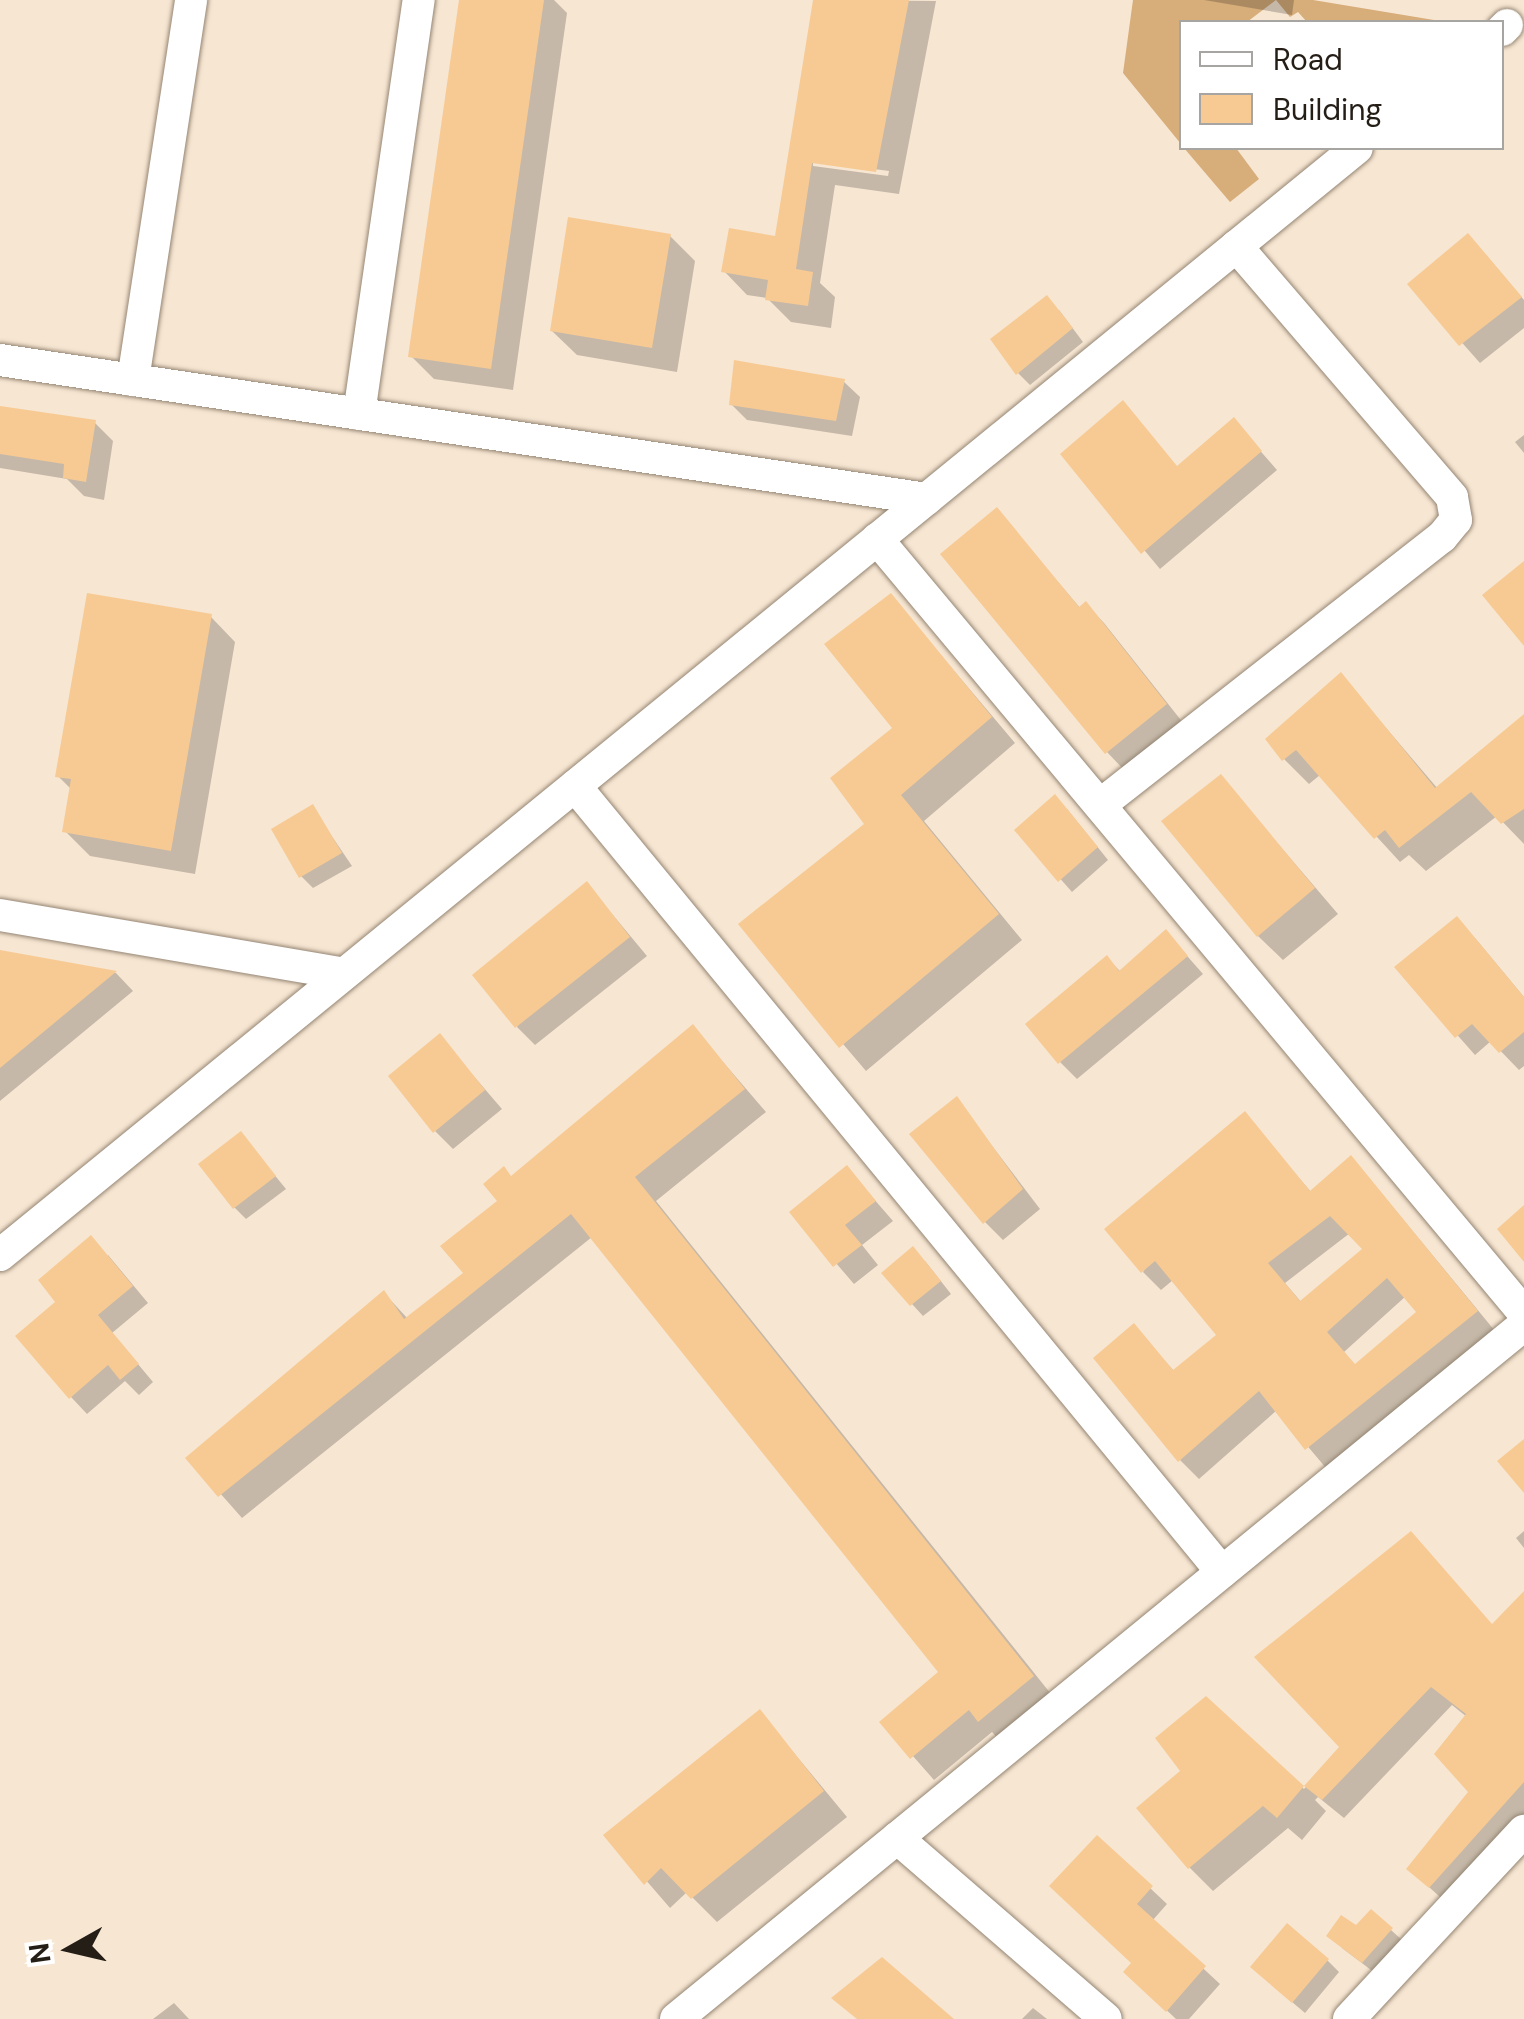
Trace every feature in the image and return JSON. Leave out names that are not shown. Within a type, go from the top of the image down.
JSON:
[{"type":"street","points":[[133,380],[191,0]]},
{"type":"street","points":[[359,414],[420,0]]},
{"type":"street","points":[[0,1255],[1355,150]]},
{"type":"street","points":[[1100,805],[1442,536],[1456,520],[1452,497],[1236,246]]},
{"type":"street","points":[[0,360],[927,498]]},
{"type":"street","points":[[877,539],[1524,1313]]},
{"type":"street","points":[[575,786],[1222,1572]]},
{"type":"street","points":[[0,915],[344,974]]},
{"type":"street","points":[[676,2019],[1524,1325]]},
{"type":"street","points":[[1349,2019],[1524,1832]]},
{"type":"street","points":[[897,1838],[1106,2019]]},
{"type":"shaded area","points":[[1133,0],[1276,0],[1250,20],[1179,20],[1179,142],[1123,73]]},
{"type":"shaded area","points":[[1276,0],[1313,0],[1434,20],[1305,20],[1298,12],[1290,17]]},
{"type":"shaded area","points":[[1186,150],[1237,150],[1259,179],[1230,202]]},
{"type":"building","points":[[459,0],[544,0],[491,369],[408,357]]},
{"type":"building","points":[[813,0],[909,0],[876,172],[812,163],[796,269],[813,272],[808,306],[765,300],[768,280],[721,272],[729,228],[775,236]]},
{"type":"building","points":[[568,217],[671,234],[652,348],[550,331]]},
{"type":"building","points":[[1468,233],[1522,297],[1459,346],[1407,284]]},
{"type":"building","points":[[1047,295],[1073,328],[1016,375],[990,339]]},
{"type":"building","points":[[734,360],[845,379],[836,421],[729,405]]},
{"type":"building","points":[[1123,400],[1177,466],[1234,417],[1262,451],[1141,554],[1060,454]]},
{"type":"building","points":[[0,406],[96,420],[86,482],[63,478],[64,464],[0,454]]},
{"type":"building","points":[[997,507],[1079,607],[1086,601],[1167,704],[1105,754],[940,554]]},
{"type":"building","points":[[1524,561],[1524,646],[1482,595]]},
{"type":"building","points":[[87,593],[212,614],[171,851],[62,832],[71,779],[55,777]]},
{"type":"building","points":[[891,593],[992,717],[901,795],[999,914],[839,1048],[738,924],[864,824],[830,778],[892,728],[824,644]]},
{"type":"building","points":[[1341,672],[1435,788],[1524,714],[1524,809],[1501,824],[1471,792],[1399,848],[1385,830],[1374,839],[1296,750],[1282,761],[1265,739]]},
{"type":"building","points":[[1221,774],[1315,888],[1257,937],[1161,821]]},
{"type":"building","points":[[1055,794],[1098,847],[1058,882],[1014,830]]},
{"type":"building","points":[[313,804],[342,853],[299,878],[271,829]]},
{"type":"building","points":[[587,881],[630,937],[515,1028],[472,975]]},
{"type":"building","points":[[1457,916],[1524,997],[1524,1032],[1499,1053],[1472,1024],[1455,1038],[1394,967]]},
{"type":"building","points":[[1166,929],[1188,956],[1058,1064],[1025,1024],[1107,955],[1119,971]]},
{"type":"building","points":[[0,950],[117,971],[0,1068]]},
{"type":"building","points":[[693,1024],[745,1089],[635,1177],[1034,1676],[978,1722],[969,1710],[910,1759],[879,1722],[938,1672],[571,1214],[218,1497],[185,1458],[384,1290],[404,1319],[463,1273],[440,1246],[497,1201],[483,1184],[504,1166],[511,1176]]},
{"type":"building","points":[[440,1033],[485,1090],[433,1133],[388,1076]]},
{"type":"building","points":[[957,1096],[1023,1189],[983,1224],[909,1134]]},
{"type":"building","points":[[1245,1111],[1310,1191],[1351,1155],[1478,1311],[1305,1450],[1259,1391],[1178,1462],[1093,1358],[1134,1323],[1173,1370],[1216,1335],[1155,1261],[1141,1273],[1104,1229]],"holes":[[[1330,1216],[1362,1249],[1300,1301],[1268,1263]],[[1387,1278],[1416,1312],[1355,1364],[1327,1332]]]},
{"type":"building","points":[[241,1131],[276,1176],[233,1209],[198,1164]]},
{"type":"building","points":[[847,1165],[876,1201],[845,1225],[862,1245],[833,1267],[789,1212]]},
{"type":"building","points":[[1524,1205],[1524,1262],[1497,1229]]},
{"type":"building","points":[[91,1235],[133,1286],[98,1315],[139,1364],[120,1380],[108,1365],[69,1399],[15,1336],[55,1302],[38,1280]]},
{"type":"building","points":[[913,1246],[941,1281],[910,1306],[881,1273]]},
{"type":"building","points":[[1524,1439],[1524,1493],[1497,1461]]},
{"type":"building","points":[[1411,1531],[1492,1624],[1524,1591],[1524,1782],[1429,1888],[1406,1869],[1468,1792],[1434,1754],[1466,1714],[1431,1687],[1322,1800],[1304,1786],[1339,1747],[1254,1657]]},
{"type":"building","points":[[1206,1696],[1304,1786],[1277,1818],[1263,1806],[1188,1869],[1136,1808],[1180,1771],[1155,1738]]},
{"type":"building","points":[[760,1709],[824,1791],[691,1899],[661,1868],[644,1885],[603,1835]]},
{"type":"building","points":[[1097,1835],[1153,1886],[1137,1904],[1206,1966],[1166,2012],[1123,1972],[1131,1963],[1049,1886]]},
{"type":"building","points":[[1371,1909],[1393,1928],[1362,1963],[1326,1936],[1341,1915],[1356,1925]]},
{"type":"building","points":[[1287,1923],[1329,1959],[1292,2003],[1250,1967]]},
{"type":"building","points":[[882,1957],[954,2019],[857,2019],[831,1998]]}]
